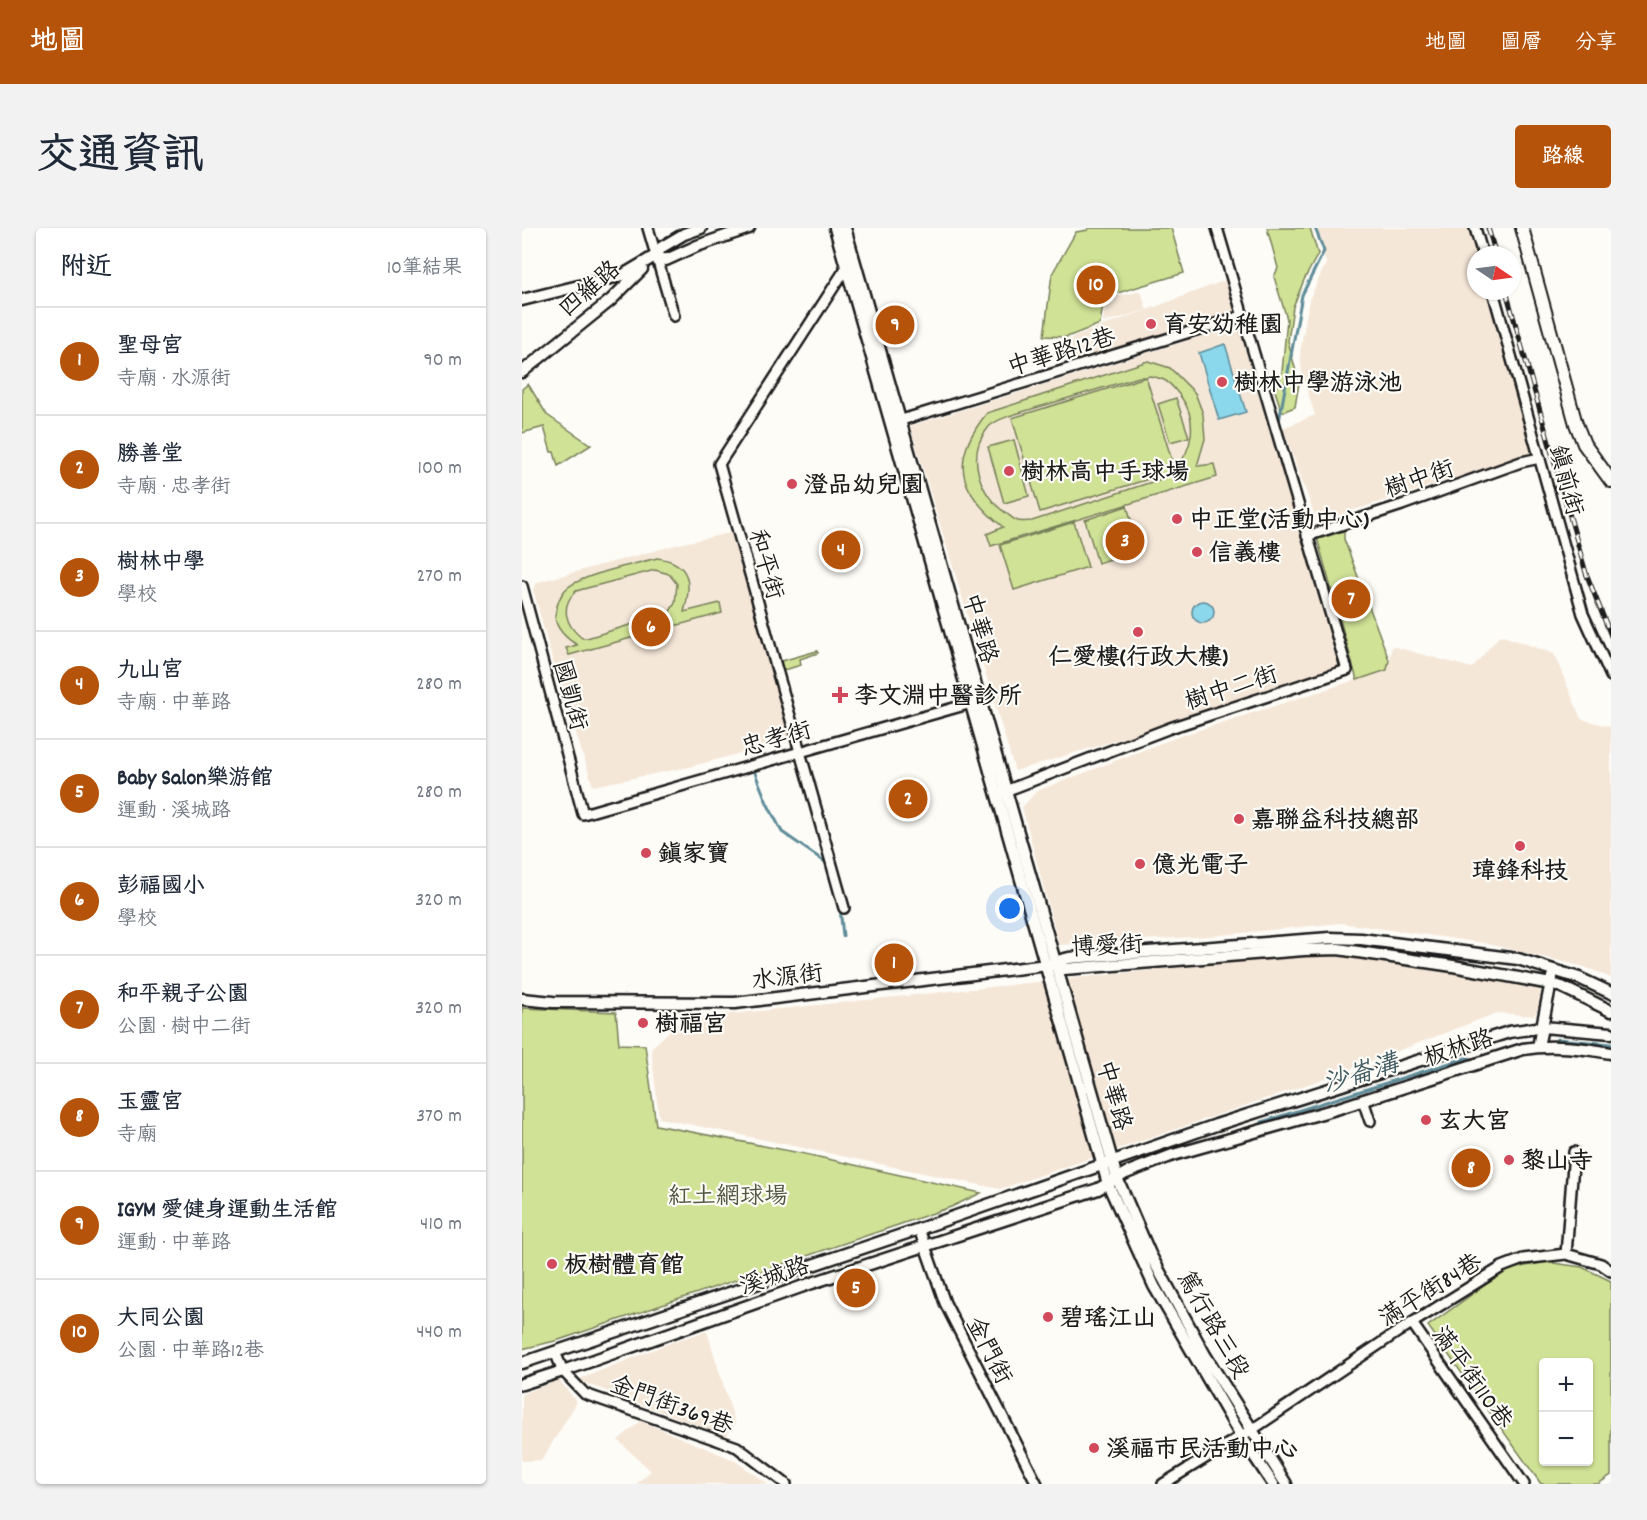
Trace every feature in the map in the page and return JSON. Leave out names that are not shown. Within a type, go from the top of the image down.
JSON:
[{"type":"main road","points":[[1522,228],[1576,424],[1584,444],[1611,481]]},
{"type":"street","points":[[648,228],[674,316]]},
{"type":"street","points":[[522,300],[623,275],[655,256],[662,247],[684,234],[701,228]]},
{"type":"street","points":[[655,256],[666,260],[697,246],[750,228]]},
{"type":"street","name":"中華路","points":[[835,228],[851,267],[896,422],[956,612],[976,701],[1112,1181]]},
{"type":"street","name":"中華路","points":[[845,228],[851,267]]},
{"type":"street","points":[[1217,228],[1307,536]]},
{"type":"street","points":[[1475,228],[1480,246]]},
{"type":"street","name":"四維路","points":[[522,372],[611,300],[655,256]]},
{"type":"street","name":"和平街","points":[[844,908],[719,464],[851,267]]},
{"type":"street","name":"鎮前街","points":[[1496,300],[1583,614],[1611,676]]},
{"type":"street","name":"中華路12巷","points":[[896,422],[1242,315]]},
{"type":"street","name":"樹中街","points":[[1307,536],[1521,462],[1540,458]]},
{"type":"street","name":"樹中二街","points":[[1002,793],[1170,728],[1347,670],[1307,536]]},
{"type":"street","name":"國凱街","points":[[522,586],[583,814]]},
{"type":"street","name":"忠孝街","points":[[583,814],[976,701]]},
{"type":"street","name":"博愛街","points":[[1051,964],[1069,958],[1330,938],[1361,939],[1518,959],[1580,978],[1611,993]]},
{"type":"street","name":"博愛街","points":[[1051,964],[1064,969],[1338,949],[1453,966],[1551,984],[1611,1011]]},
{"type":"street","name":"水源街","points":[[522,999],[553,1002],[735,1003],[1051,964]]},
{"type":"street","points":[[1538,1047],[1553,969]]},
{"type":"street","points":[[1543,1027],[1611,1033]]},
{"type":"street","name":"板林路","points":[[1107,1164],[1216,1125],[1413,1062],[1521,1029],[1543,1027]]},
{"type":"street","name":"板林路","points":[[1112,1181],[1126,1173],[1173,1155],[1363,1100],[1523,1049],[1573,1048],[1611,1053]]},
{"type":"street","points":[[1363,1100],[1370,1121]]},
{"type":"street","points":[[1574,1152],[1566,1254],[1602,1264],[1611,1271]]},
{"type":"street","name":"溪城路","points":[[522,1363],[1107,1164]]},
{"type":"street","name":"溪城路","points":[[522,1384],[812,1283],[1098,1190],[1112,1181]]},
{"type":"street","name":"篤行路三段","points":[[1112,1181],[1273,1484]]},
{"type":"street","name":"金門街","points":[[919,1228],[945,1303],[1037,1484]]},
{"type":"street","name":"滿平街84巷","points":[[1163,1484],[1246,1433],[1412,1323],[1502,1268],[1523,1259],[1566,1254]]},
{"type":"street","name":"滿平街110巷","points":[[1412,1323],[1524,1484]]},
{"type":"street","name":"金門街369巷","points":[[555,1352],[563,1371],[585,1394],[737,1447],[786,1484]]},
{"type":"street","name":"篤行路三段","points":[[1246,1433],[1286,1484]]},
{"type":"shaded area","points":[[1317,228],[1469,228],[1474,246],[1467,246],[1467,300],[1490,300],[1534,453],[1317,522],[1283,428],[1315,415],[1302,374],[1300,353],[1309,300],[1326,263]]},
{"type":"shaded area","name":"育安幼稚園","points":[[1226,280],[1236,311],[1071,362],[1072,337],[1146,310],[1103,323],[1106,299],[1141,291],[1147,310]]},
{"type":"shaded area","points":[[1238,325],[1276,453],[1347,670],[1015,771],[910,426]]},
{"type":"shaded area","points":[[734,532],[790,740],[689,767],[593,786],[554,666],[533,589],[538,582],[679,544]]},
{"type":"shaded area","points":[[1500,635],[1554,654],[1581,719],[1611,727],[1611,978],[1585,967],[1484,943],[1341,923],[1210,936],[1059,945],[1022,807],[1037,791],[1177,737],[1387,670],[1392,646],[1472,668]]},
{"type":"shaded area","points":[[1308,954],[1445,967],[1542,985],[1538,1008],[1534,1016],[1497,1013],[1335,1075],[1000,1189],[659,1118],[651,1048],[683,1019]]},
{"type":"shaded area","points":[[707,1331],[735,1423],[726,1436],[577,1380],[675,1341]]},
{"type":"shaded area","points":[[559,1380],[577,1402],[542,1460],[522,1461],[522,1394]]},
{"type":"shaded area","points":[[641,1421],[734,1460],[768,1484],[636,1484],[651,1471],[618,1440]]},
{"type":"green space","points":[[1088,228],[1171,228],[1184,273],[1104,297],[1100,324],[1067,337],[1044,336],[1052,274],[1076,232],[1088,230]]},
{"type":"green space","points":[[1267,228],[1310,228],[1318,254],[1293,307],[1288,341],[1299,383],[1295,407],[1282,412],[1275,391],[1282,372],[1287,319],[1274,277],[1278,268]]},
{"type":"green space","points":[[1148,361],[1170,368],[1195,393],[1203,414],[1205,439],[1197,466],[1214,464],[1217,477],[991,546],[987,534],[1003,527],[976,501],[968,488],[963,460],[975,430],[987,413]],"holes":[[[1139,377],[1146,377],[1012,418],[1040,512],[1175,471],[1164,478],[1032,521],[1018,521],[997,506],[983,486],[979,474],[977,450],[990,426],[1012,415]],[[1146,377],[1167,381],[1181,397],[1190,415],[1189,444],[1175,470]]]},
{"type":"green space","points":[[528,384],[547,415],[591,445],[558,466],[554,452],[551,452],[544,427],[522,433],[522,389]]},
{"type":"green space","points":[[1176,398],[1189,437],[1170,442],[1158,404]]},
{"type":"green space","name":"樹林高中手球場","points":[[1014,440],[1029,496],[1004,503],[988,447]]},
{"type":"green space","points":[[1127,506],[1140,550],[1098,563],[1085,520]]},
{"type":"green space","points":[[1074,522],[1088,567],[1014,590],[1000,545]]},
{"type":"green space","points":[[1344,529],[1344,539],[1389,660],[1387,670],[1357,680],[1317,538]]},
{"type":"green space","points":[[657,558],[668,560],[683,569],[688,584],[684,612],[720,603],[722,613],[569,655],[566,648],[577,645],[562,633],[555,616],[558,603],[565,590],[594,575]],"holes":[[[655,570],[669,574],[677,584],[675,603],[669,613],[587,638],[582,638],[576,633],[568,621],[566,609],[576,591]]]},
{"type":"green space","points":[[817,651],[818,653],[800,659],[801,665],[781,671],[778,662]]},
{"type":"green space","name":"紅土網球場","points":[[522,1008],[616,1012],[619,1044],[645,1045],[656,1125],[805,1154],[981,1193],[951,1207],[559,1340],[522,1349]]},
{"type":"green space","points":[[1546,1262],[1582,1267],[1611,1281],[1611,1475],[1598,1484],[1541,1484],[1428,1326],[1506,1270]]},
{"type":"water","name":"樹林中學游泳池","points":[[1225,344],[1246,412],[1219,420],[1199,353]]},
{"type":"water","points":[[1203,601],[1211,604],[1214,612],[1211,620],[1203,623],[1195,620],[1192,612],[1195,604]]},
{"type":"waterway","points":[[1278,427],[1302,295],[1324,251],[1315,228]]},
{"type":"waterway","points":[[755,773],[782,832],[828,864]]},
{"type":"waterway","points":[[840,908],[843,936]]},
{"type":"waterway","name":"沙崙溝","points":[[1557,1039],[1611,1044]]},
{"type":"waterway","name":"沙崙溝","points":[[1262,1122],[1469,1057]]},
{"type":"railway","points":[[1488,228],[1493,246]]},
{"type":"railway","points":[[1509,300],[1586,573],[1611,636]]},
{"type":"place","name":"大同公園","points":[[1096,285]]},
{"type":"place","name":"育安幼稚園","points":[[1151,324]]},
{"type":"place","name":"IGYM 愛健身運動生活館","points":[[895,325]]},
{"type":"place","name":"樹林中學游泳池","points":[[1222,382]]},
{"type":"place","name":"樹林高中手球場","points":[[1009,471]]},
{"type":"place","name":"澄品幼兒園","points":[[792,484]]},
{"type":"place","name":"中正堂(活動中心)","points":[[1177,519]]},
{"type":"place","name":"樹林中學","points":[[1125,541]]},
{"type":"place","name":"九山宮","points":[[841,550]]},
{"type":"place","name":"信義樓","points":[[1197,552]]},
{"type":"place","name":"和平親子公園","points":[[1351,599]]},
{"type":"place","name":"彭福國小","points":[[651,627]]},
{"type":"place","name":"仁愛樓(行政大樓)","points":[[1138,632]]},
{"type":"place","name":"李文淵中醫診所","points":[[840,695]]},
{"type":"place","name":"勝善堂","points":[[908,799]]},
{"type":"place","name":"嘉聯益科技總部","points":[[1239,819]]},
{"type":"place","name":"瑋鋒科技","points":[[1520,846]]},
{"type":"place","name":"鎮家寶","points":[[646,853]]},
{"type":"place","name":"億光電子","points":[[1140,864]]},
{"type":"place","name":"聖母宮","points":[[894,963]]},
{"type":"place","name":"樹福宮","points":[[643,1023]]},
{"type":"place","name":"玄大宮","points":[[1426,1120]]},
{"type":"place","name":"黎山寺","points":[[1509,1160]]},
{"type":"place","name":"玉靈宮","points":[[1471,1168]]},
{"type":"place","name":"板樹體育館","points":[[552,1264]]},
{"type":"place","name":"Baby Salon樂游館","points":[[856,1288]]},
{"type":"place","name":"碧瑤江山","points":[[1048,1317]]},
{"type":"place","name":"溪福市民活動中心","points":[[1094,1448]]}]
